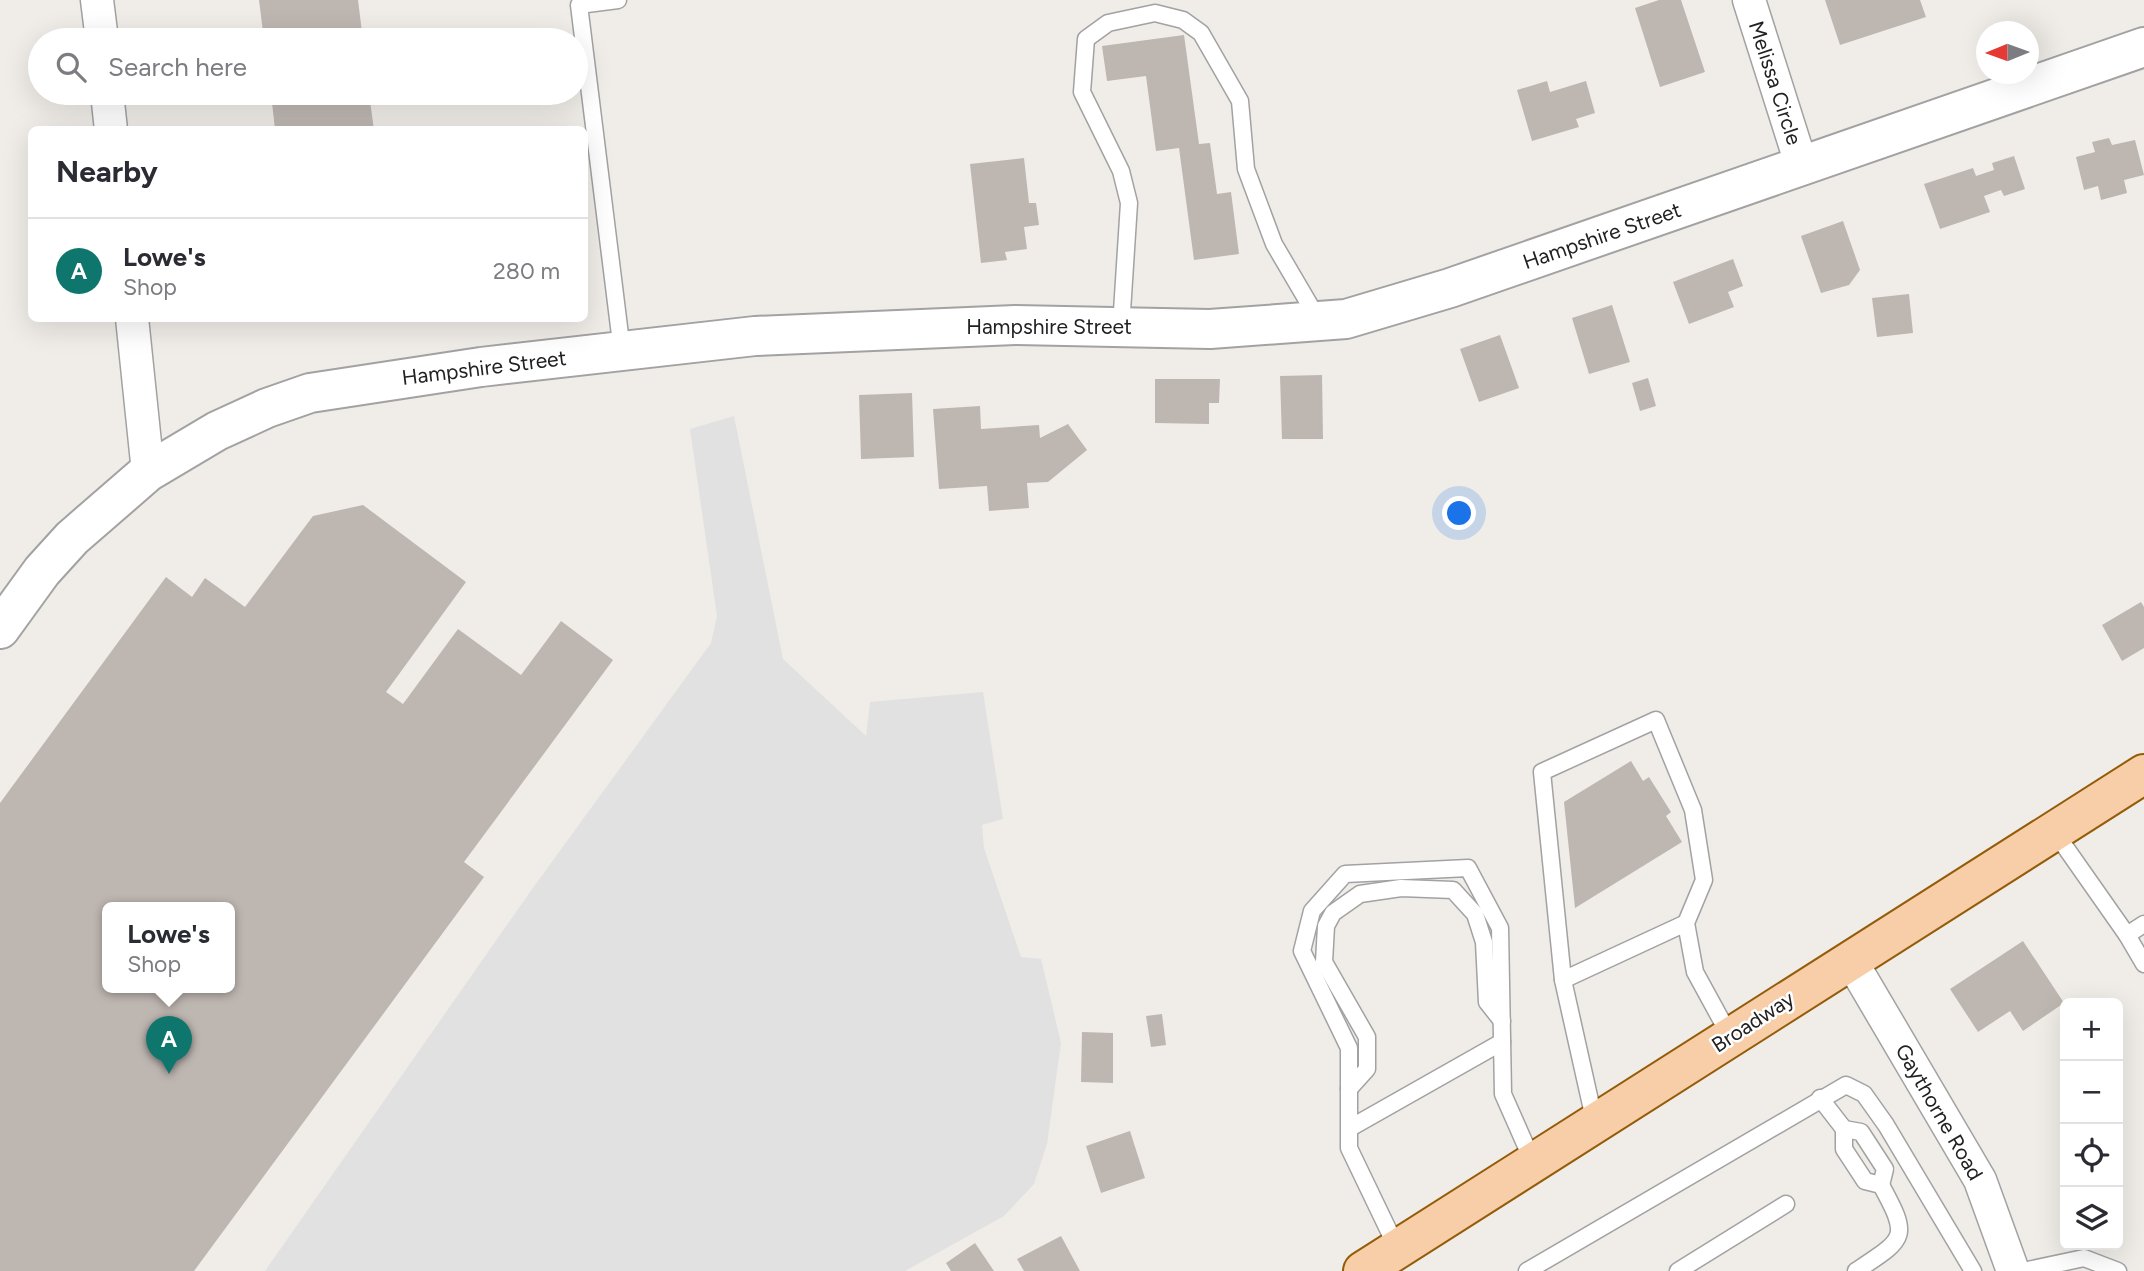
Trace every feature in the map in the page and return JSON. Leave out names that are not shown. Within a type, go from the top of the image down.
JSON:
[{"type":"main road","name":"Broadway","points":[[1363,1271],[2144,774]]},
{"type":"street","points":[[97,0],[100,28]]},
{"type":"street","name":"Melissa Circle","points":[[1749,0],[1802,167]]},
{"type":"street","name":"Hampshire Street","points":[[2,623],[42,571],[72,538],[149,472],[217,431],[267,408],[310,393],[481,367],[755,336],[1014,324],[1210,329],[1346,319],[1450,288],[2144,47]]},
{"type":"street","points":[[108,105],[111,126]]},
{"type":"street","points":[[132,322],[149,472]]},
{"type":"street","name":"Gaythorne Road","points":[[1850,959],[1980,1180],[2013,1271]]},
{"type":"lane","points":[[582,28],[579,5],[618,0]]},
{"type":"lane","points":[[1121,327],[1129,202],[1121,172],[1082,92],[1082,65],[1086,39],[1108,23],[1156,13],[1183,20],[1201,33],[1240,102],[1246,169],[1274,244],[1319,321]]},
{"type":"lane","points":[[588,77],[622,351]]},
{"type":"lane","points":[[1595,1123],[1563,980],[1542,772],[1656,720],[1693,810],[1704,880],[1686,923],[1695,972],[1730,1036]]},
{"type":"lane","points":[[2054,831],[2127,934],[2144,964]]},
{"type":"lane","points":[[1397,1248],[1349,1148],[1349,1048],[1302,951],[1312,911],[1345,874],[1468,868],[1500,928],[1503,1094],[1533,1162]]},
{"type":"lane","points":[[1349,1088],[1367,1069],[1367,1037],[1324,962],[1326,926],[1333,913],[1360,894],[1401,888],[1453,890],[1475,914],[1484,942],[1487,1002],[1502,1021]]},
{"type":"lane","points":[[1563,980],[1686,923]]},
{"type":"lane","points":[[2127,934],[2144,923]]},
{"type":"lane","points":[[1350,1129],[1502,1042]]},
{"type":"lane","points":[[1527,1271],[1846,1085],[1864,1094],[1886,1125],[1973,1271]]},
{"type":"lane","points":[[1820,1098],[1844,1129],[1844,1149],[1865,1181],[1881,1185]]},
{"type":"lane","points":[[1844,1129],[1861,1132],[1885,1169],[1881,1185],[1901,1221],[1898,1238],[1887,1250],[1856,1271]]},
{"type":"lane","points":[[1678,1271],[1786,1204]]},
{"type":"lane","points":[[2024,1271],[2084,1258],[2119,1271]]},
{"type":"shaded area","points":[[734,416],[783,659],[866,736],[870,702],[983,692],[1003,819],[982,825],[984,848],[1021,957],[1041,959],[1061,1043],[1047,1144],[1034,1184],[1004,1216],[905,1271],[265,1271],[530,892],[711,643],[717,616],[690,429]]},
{"type":"building","points":[[259,0],[358,0],[362,28],[262,28]]},
{"type":"building","points":[[1659,0],[1681,0],[1705,72],[1660,87],[1635,8]]},
{"type":"building","points":[[1825,0],[1920,0],[1926,17],[1840,45]]},
{"type":"building","points":[[1184,35],[1199,144],[1210,143],[1217,194],[1231,192],[1239,254],[1194,260],[1179,148],[1156,151],[1146,76],[1107,81],[1102,46]]},
{"type":"building","points":[[1547,81],[1550,92],[1586,81],[1595,113],[1576,119],[1579,127],[1532,141],[1517,90]]},
{"type":"building","points":[[272,105],[371,105],[373,126],[275,126]]},
{"type":"building","points":[[2109,138],[2112,145],[2135,140],[2144,175],[2124,180],[2127,193],[2101,200],[2098,186],[2084,190],[2076,157],[2095,152],[2092,142]]},
{"type":"building","points":[[2014,156],[2025,189],[2004,196],[2001,190],[1984,196],[1990,212],[1940,229],[1924,184],[1973,168],[1976,176],[1994,170],[1992,163]]},
{"type":"building","points":[[1024,158],[1029,203],[1036,203],[1039,225],[1024,227],[1027,249],[1005,252],[1007,260],[981,263],[970,164]]},
{"type":"building","points":[[1843,221],[1860,270],[1849,285],[1821,293],[1801,236]]},
{"type":"building","points":[[1733,259],[1743,286],[1728,292],[1734,307],[1689,324],[1673,282]]},
{"type":"building","points":[[1909,294],[1913,333],[1877,337],[1872,298]]},
{"type":"building","points":[[1612,305],[1630,362],[1589,374],[1572,318]]},
{"type":"building","points":[[1500,335],[1519,388],[1479,402],[1460,349]]},
{"type":"building","points":[[1322,375],[1323,439],[1282,439],[1280,376]]},
{"type":"building","points":[[1648,378],[1656,406],[1640,411],[1632,383]]},
{"type":"building","points":[[1155,379],[1220,379],[1219,403],[1209,403],[1209,424],[1155,423]]},
{"type":"building","points":[[912,393],[914,457],[861,459],[859,395]]},
{"type":"building","points":[[980,406],[981,429],[1039,425],[1040,438],[1068,424],[1087,450],[1048,482],[1027,483],[1029,508],[989,511],[987,486],[939,489],[933,409]]},
{"type":"building","points":[[363,505],[466,582],[386,692],[403,704],[458,629],[521,675],[561,621],[613,660],[464,862],[484,877],[194,1271],[0,1271],[0,803],[166,577],[192,597],[205,578],[245,607],[313,516]]},
{"type":"building","points":[[2141,602],[2144,607],[2144,648],[2122,661],[2102,625]]},
{"type":"building","points":[[1631,761],[1643,781],[1649,777],[1671,812],[1666,816],[1682,842],[1575,908],[1564,802]]},
{"type":"building","points":[[2023,941],[2061,998],[2060,1006],[2023,1031],[2010,1011],[1978,1032],[1950,989]]},
{"type":"building","points":[[1162,1014],[1166,1045],[1151,1047],[1146,1016]]},
{"type":"building","points":[[1082,1032],[1113,1033],[1113,1083],[1081,1082]]},
{"type":"building","points":[[1130,1131],[1145,1178],[1101,1193],[1086,1146]]},
{"type":"building","points":[[1061,1236],[1080,1271],[1024,1271],[1017,1259]]},
{"type":"building","points":[[975,1243],[994,1271],[951,1271],[946,1263]]},
{"type":"place","name":"Lowe's","points":[[169,1074]]}]
